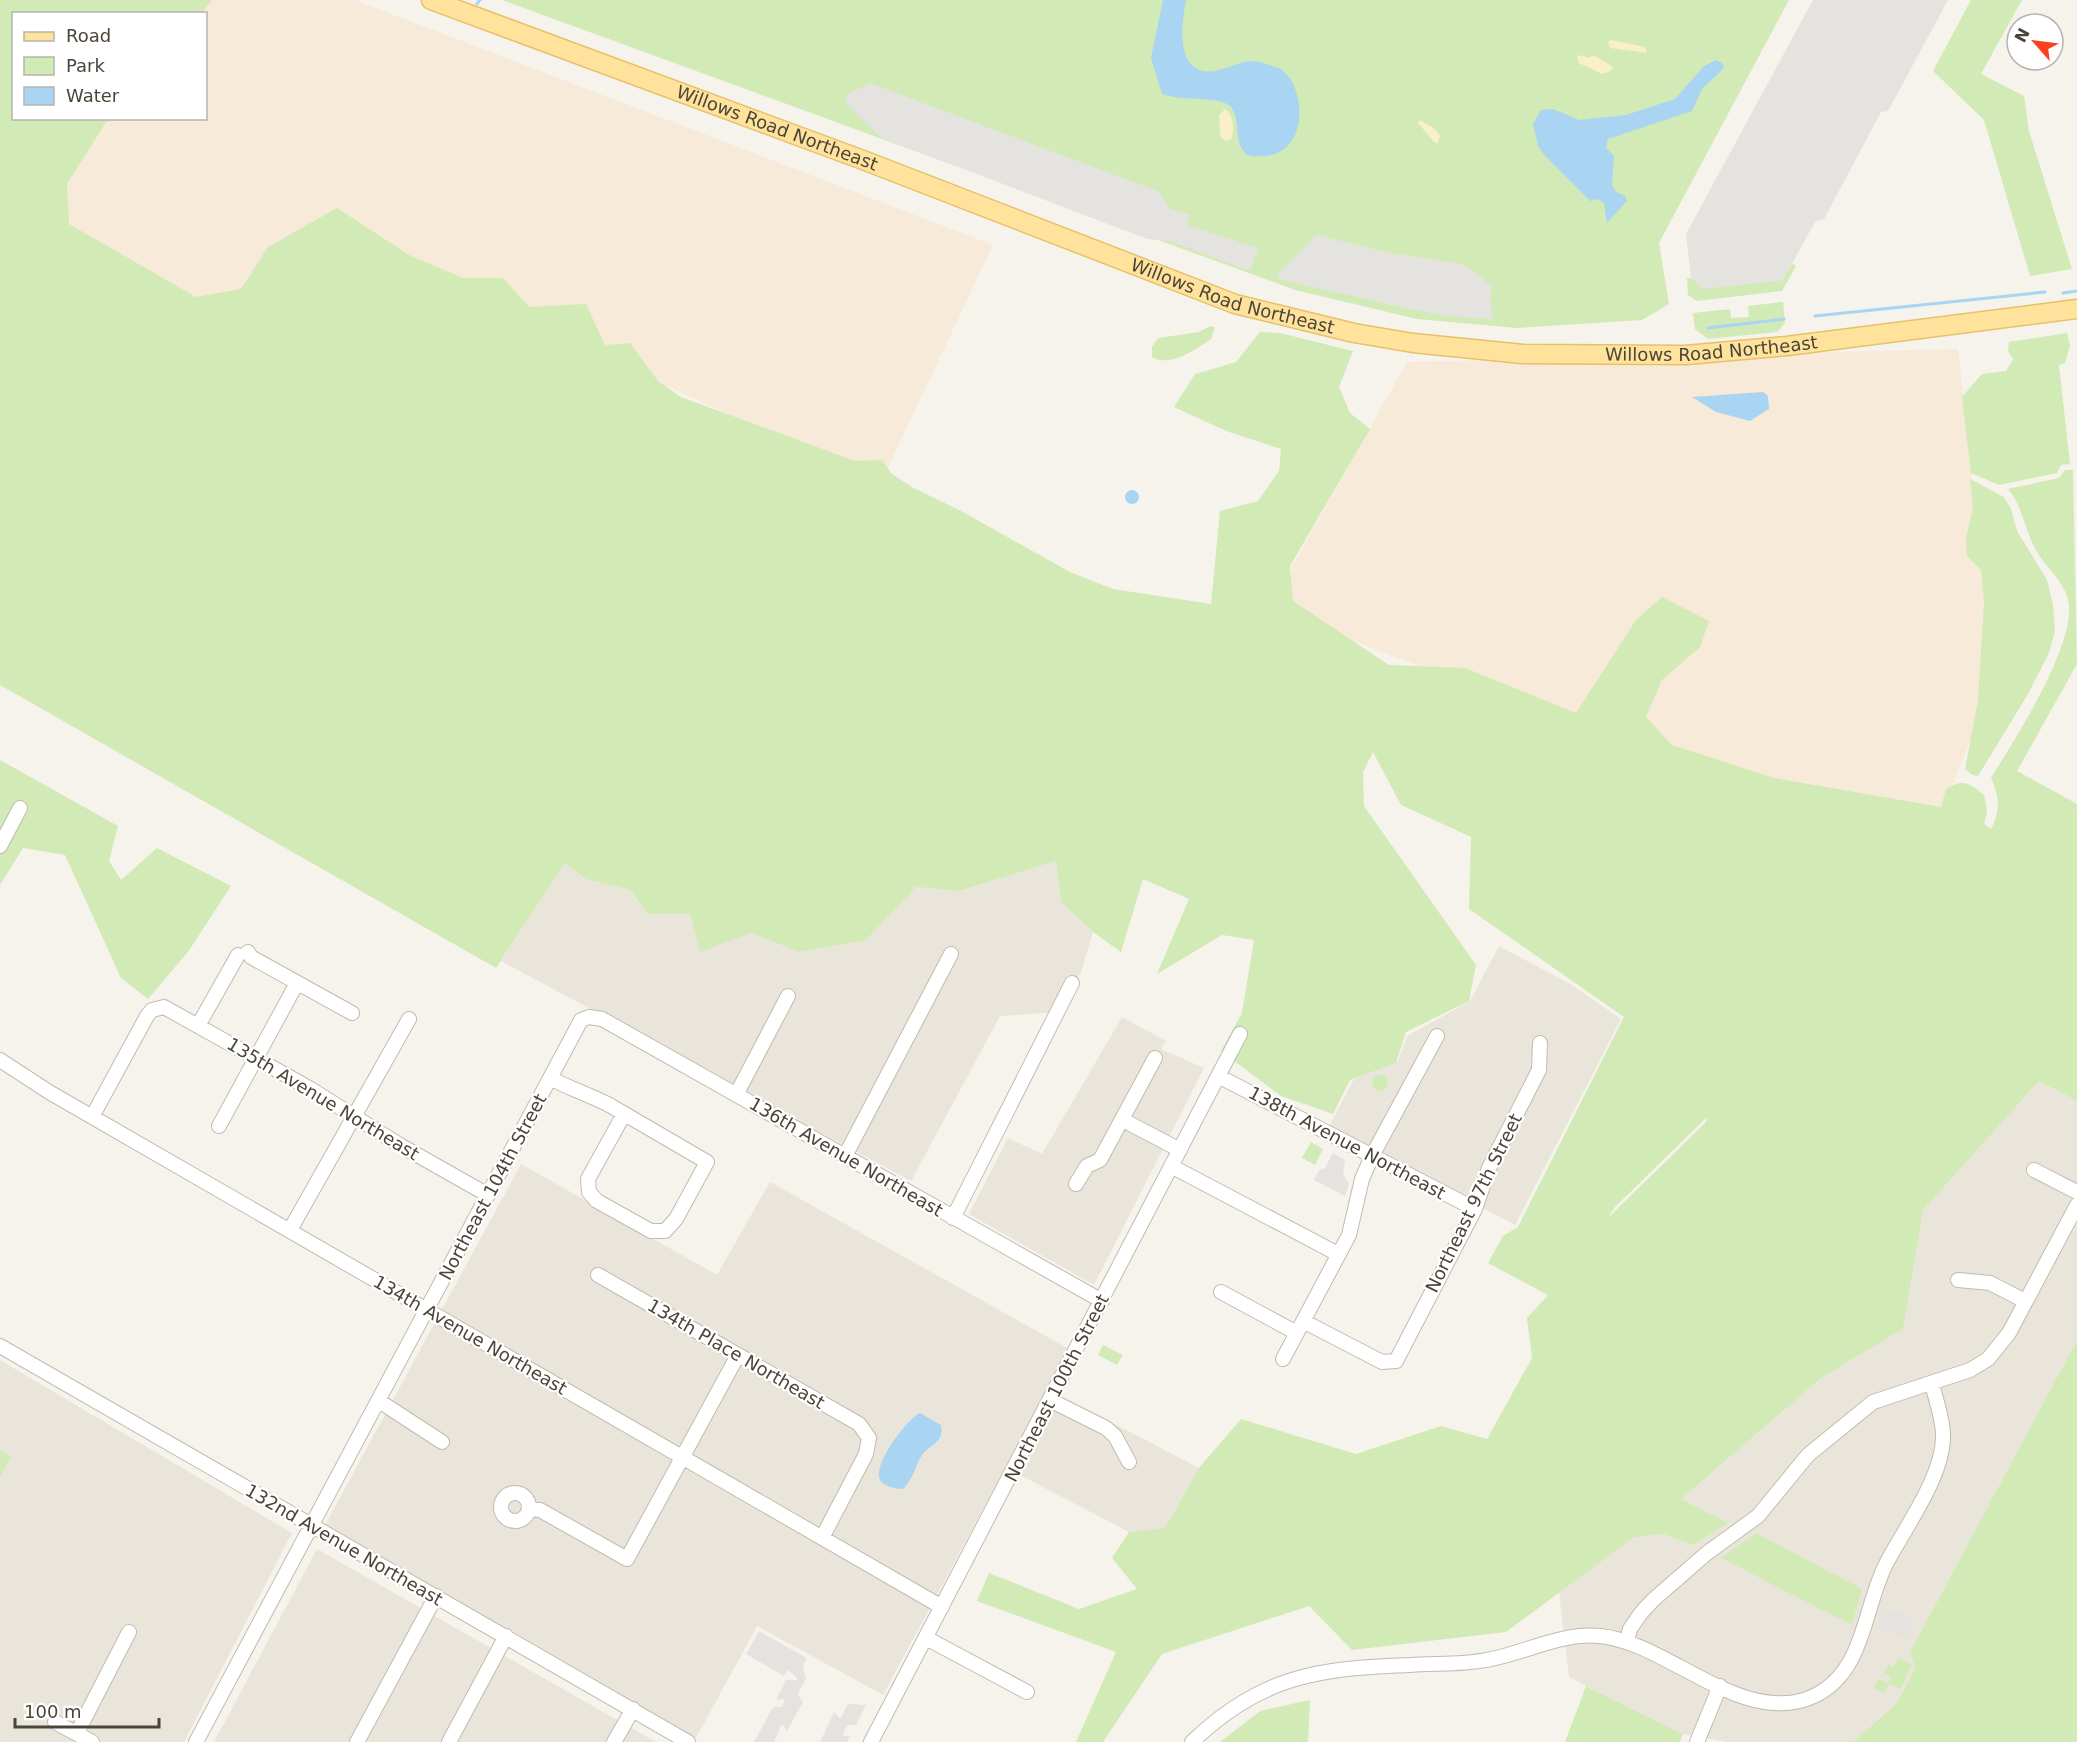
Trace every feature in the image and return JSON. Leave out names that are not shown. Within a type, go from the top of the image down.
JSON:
[{"type":"main road","name":"Willows Road Northeast","points":[[431,0],[863,160],[1235,304],[1354,333],[1413,343],[1523,354],[1686,355],[1787,346],[2077,309]]},
{"type":"street","points":[[0,846],[20,808]]},
{"type":"street","points":[[199,1024],[243,954],[351,1013]]},
{"type":"street","points":[[844,1156],[951,954]]},
{"type":"street","points":[[219,1126],[297,982]]},
{"type":"street","points":[[953,1218],[1072,983]]},
{"type":"street","points":[[736,1095],[789,996]]},
{"type":"street","name":"135th Avenue Northeast","points":[[92,1117],[147,1016],[156,1008],[171,1009],[488,1195]]},
{"type":"street","name":"136th Avenue Northeast","points":[[589,1017],[602,1019],[1102,1301]]},
{"type":"street","name":"Northeast 104th Street","points":[[196,1742],[380,1401],[581,1020],[589,1017]]},
{"type":"street","points":[[290,1230],[409,1019]]},
{"type":"street","name":"Northeast 100th Street","points":[[871,1742],[1240,1034]]},
{"type":"street","points":[[1282,1359],[1348,1235],[1362,1179],[1372,1156],[1437,1036]]},
{"type":"street","name":"Northeast 97th Street","points":[[1300,1327],[1382,1362],[1396,1360],[1475,1209],[1489,1168],[1539,1070],[1540,1043]]},
{"type":"street","points":[[1076,1184],[1087,1166],[1100,1160],[1155,1058]]},
{"type":"street","name":"134th Avenue Northeast","points":[[0,1060],[92,1117],[823,1536],[942,1607]]},
{"type":"street","name":"138th Avenue Northeast","points":[[1218,1076],[1475,1209]]},
{"type":"street","points":[[550,1078],[624,1114],[706,1162],[676,1219],[665,1230],[651,1232],[597,1201],[589,1192],[588,1179],[624,1114]]},
{"type":"street","points":[[1123,1120],[1180,1150]]},
{"type":"street","points":[[1171,1166],[1338,1254]]},
{"type":"street","points":[[2034,1170],[2077,1192]]},
{"type":"street","points":[[1627,1641],[1630,1629],[1647,1606],[1707,1553],[1758,1516],[1808,1455],[1873,1402],[1970,1370],[1988,1359],[2009,1333],[2077,1204]]},
{"type":"street","name":"134th Place Northeast","points":[[598,1275],[859,1424],[869,1438],[866,1454],[823,1536]]},
{"type":"street","points":[[1958,1280],[1990,1283],[2025,1301]]},
{"type":"street","points":[[1221,1292],[1300,1327]]},
{"type":"street","name":"132nd Avenue Northeast","points":[[0,1347],[688,1742]]},
{"type":"street","points":[[529,1509],[540,1510],[627,1559],[738,1355]]},
{"type":"street","points":[[1192,1742],[1228,1711],[1256,1693],[1285,1680],[1337,1669],[1488,1660],[1576,1636],[1600,1635],[1627,1641],[1720,1686],[1768,1703],[1796,1702],[1814,1696],[1847,1669],[1880,1574],[1936,1471],[1942,1453],[1943,1434],[1932,1384]]},
{"type":"street","points":[[1050,1400],[1106,1428],[1115,1436],[1129,1462]]},
{"type":"street","points":[[380,1401],[442,1442]]},
{"type":"street","points":[[351,1739],[436,1596]]},
{"type":"street","points":[[76,1733],[129,1632]]},
{"type":"street","points":[[449,1742],[506,1636]]},
{"type":"street","points":[[926,1638],[1027,1692]]},
{"type":"street","points":[[1697,1742],[1720,1686]]},
{"type":"street","points":[[614,1742],[633,1709]]},
{"type":"street","points":[[55,1722],[92,1742]]},
{"type":"shaded area","points":[[176,0],[355,0],[993,245],[880,484],[339,235],[229,320],[0,204],[98,120],[207,120],[207,12],[168,12]]},
{"type":"shaded area","points":[[1813,0],[1948,0],[1888,111],[1881,112],[1824,219],[1815,222],[1783,280],[1704,289],[1691,278],[1686,234]]},
{"type":"shaded area","points":[[870,83],[1160,192],[1169,208],[1190,215],[1187,225],[1258,248],[1250,271],[1169,241],[1147,239],[880,137],[845,102],[848,94]]},
{"type":"shaded area","points":[[1316,235],[1391,253],[1463,264],[1492,286],[1490,299],[1493,319],[1448,316],[1410,309],[1278,279],[1280,271]]},
{"type":"shaded area","points":[[1958,349],[1995,682],[1931,835],[1737,786],[1319,628],[1288,602],[1292,567],[1407,362]]},
{"type":"shaded area","points":[[1056,861],[1061,902],[1093,932],[1081,972],[1060,1012],[1000,1016],[911,1181],[501,961],[565,863],[585,879],[630,890],[648,914],[690,914],[700,951],[751,933],[799,952],[866,940],[916,887],[959,891]]},
{"type":"shaded area","points":[[1499,946],[1572,985],[1621,1019],[1515,1225],[1329,1126],[1354,1079],[1398,1061],[1407,1036],[1470,1001]]},
{"type":"shaded area","points":[[1122,1017],[1166,1041],[1161,1049],[1204,1068],[1094,1285],[969,1214],[1008,1138],[1042,1154]]},
{"type":"shaded area","points":[[2039,1081],[2077,1101],[2077,1340],[1910,1652],[1915,1668],[1897,1703],[1853,1742],[1727,1742],[1683,1734],[1569,1677],[1559,1592],[1681,1499],[1821,1378],[1903,1329],[1922,1210]]},
{"type":"shaded area","points":[[1333,1153],[1345,1160],[1343,1174],[1349,1184],[1345,1196],[1314,1180],[1319,1170],[1325,1168]]},
{"type":"shaded area","points":[[521,1164],[717,1275],[770,1182],[1069,1349],[883,1695],[757,1626],[696,1738],[325,1525]]},
{"type":"shaded area","points":[[0,1360],[292,1533],[184,1742],[0,1742],[0,1479],[12,1456],[0,1450]]},
{"type":"shaded area","points":[[1061,1396],[1199,1468],[1165,1528],[1129,1532],[1020,1475]]},
{"type":"shaded area","points":[[317,1549],[656,1742],[214,1742]]},
{"type":"shaded area","points":[[1883,1608],[1914,1617],[1908,1637],[1877,1628]]},
{"type":"shaded area","points":[[759,1631],[807,1658],[803,1666],[806,1679],[798,1694],[803,1702],[787,1731],[782,1724],[774,1742],[754,1742],[773,1707],[782,1707],[785,1699],[776,1700],[786,1680],[797,1678],[788,1670],[784,1676],[746,1654]]},
{"type":"shaded area","points":[[848,1704],[866,1705],[856,1725],[847,1725],[842,1736],[850,1736],[847,1742],[820,1742],[834,1712],[840,1719]]},
{"type":"green space","points":[[0,0],[212,0],[203,12],[12,12],[12,120],[113,120],[106,122],[67,184],[69,224],[196,297],[241,289],[268,247],[337,208],[409,255],[463,278],[503,278],[529,307],[586,304],[605,345],[630,343],[658,381],[681,397],[855,461],[882,460],[892,474],[912,487],[961,511],[1070,572],[1113,589],[1211,604],[1220,511],[1258,501],[1279,471],[1281,449],[1226,431],[1174,407],[1195,374],[1236,362],[1260,332],[1280,333],[1353,351],[1339,387],[1350,413],[1370,429],[1290,566],[1293,601],[1389,665],[1465,668],[1576,713],[1636,620],[1662,597],[1709,621],[1700,647],[1662,680],[1646,717],[1672,745],[1774,778],[1941,807],[1946,789],[1966,783],[1984,795],[1987,811],[1984,824],[1991,829],[1998,803],[1991,778],[2027,718],[2052,669],[2068,624],[2069,605],[2064,588],[2038,554],[2017,502],[2008,489],[2059,478],[2065,470],[2073,470],[2077,664],[2017,771],[2077,804],[2077,1101],[2039,1081],[1923,1210],[1903,1329],[1821,1378],[1681,1499],[1728,1523],[1693,1545],[1664,1534],[1634,1537],[1506,1632],[1352,1650],[1309,1606],[1162,1654],[1103,1742],[1076,1742],[1116,1652],[977,1601],[989,1573],[1079,1609],[1137,1589],[1112,1558],[1129,1532],[1165,1528],[1199,1468],[1241,1419],[1356,1454],[1441,1426],[1487,1439],[1532,1358],[1527,1318],[1548,1295],[1488,1263],[1503,1236],[1518,1227],[1624,1017],[1469,909],[1471,837],[1401,805],[1373,752],[1363,772],[1364,806],[1476,965],[1469,1001],[1406,1032],[1396,1063],[1350,1080],[1333,1114],[1281,1096],[1221,1051],[1242,1013],[1254,940],[1222,935],[1157,974],[1189,899],[1143,879],[1121,952],[1093,932],[1061,902],[1056,861],[959,891],[916,887],[866,940],[799,952],[751,933],[700,952],[690,914],[648,914],[630,890],[585,879],[565,863],[496,968],[0,685]],"holes":[[[1707,1117],[1706,1122],[1608,1218],[1614,1208]]]},
{"type":"green space","points":[[502,0],[1789,0],[1659,243],[1669,304],[1642,320],[1517,328],[1417,319],[1295,290]]},
{"type":"green space","points":[[1971,0],[2022,0],[2015,12],[2005,12],[2005,31],[1981,74],[2024,96],[2029,131],[2072,269],[2030,276],[1984,120],[1933,71]]},
{"type":"green space","points":[[1792,264],[1796,266],[1782,291],[1697,301],[1688,295],[1687,278],[1691,278],[1704,288],[1782,280]]},
{"type":"green space","points":[[1783,302],[1785,323],[1777,332],[1708,339],[1695,329],[1693,313],[1730,309],[1731,318],[1749,317],[1748,306]]},
{"type":"green space","points":[[1210,326],[1215,327],[1211,339],[1183,356],[1167,360],[1152,357],[1152,347],[1158,338],[1199,332]]},
{"type":"green space","points":[[2067,333],[2070,346],[2065,363],[2059,365],[2070,464],[2061,465],[2057,473],[1999,485],[1971,473],[1962,397],[1982,374],[2006,371],[2013,359],[2008,351],[2009,342]]},
{"type":"green space","points":[[1970,479],[2004,497],[2011,509],[2017,531],[2047,580],[2053,605],[2055,631],[2049,653],[2028,694],[1978,776],[1972,775],[1965,769],[1978,700],[1984,601],[1981,570],[1967,556],[1966,538],[1973,508]]},
{"type":"green space","points":[[0,760],[118,826],[109,861],[121,880],[157,848],[231,886],[188,952],[148,999],[121,978],[65,855],[23,848],[0,885]]},
{"type":"green space","points":[[1380,1075],[1388,1083],[1380,1091],[1372,1083]]},
{"type":"green space","points":[[1311,1142],[1323,1149],[1315,1165],[1302,1158]]},
{"type":"green space","points":[[2077,1340],[2077,1742],[1853,1742],[1897,1703],[1915,1668],[1910,1652]]},
{"type":"green space","points":[[1103,1345],[1123,1355],[1117,1365],[1098,1355]]},
{"type":"green space","points":[[0,1450],[12,1456],[0,1478]]},
{"type":"green space","points":[[1756,1533],[1862,1589],[1852,1625],[1721,1558]]},
{"type":"green space","points":[[1898,1658],[1912,1664],[1901,1689],[1889,1684],[1885,1693],[1874,1688],[1878,1679],[1888,1683],[1891,1676],[1884,1673],[1888,1665],[1893,1667]]},
{"type":"green space","points":[[1586,1686],[1683,1734],[1680,1742],[1565,1742]]},
{"type":"green space","points":[[1310,1700],[1308,1742],[1220,1742],[1260,1711]]},
{"type":"sand","points":[[1611,40],[1645,47],[1647,53],[1610,48],[1608,42]]},
{"type":"sand","points":[[1581,55],[1588,58],[1594,55],[1613,67],[1611,71],[1602,74],[1579,63],[1577,57]]},
{"type":"sand","points":[[1225,109],[1232,118],[1233,126],[1232,138],[1226,141],[1220,136],[1219,115]]},
{"type":"sand","points":[[1420,120],[1434,128],[1440,136],[1438,143],[1434,142],[1418,123]]},
{"type":"water","points":[[1163,0],[1186,0],[1182,32],[1184,49],[1186,57],[1197,69],[1221,70],[1254,61],[1278,68],[1288,76],[1295,89],[1299,105],[1299,121],[1294,137],[1284,149],[1269,156],[1247,155],[1242,150],[1238,138],[1236,119],[1231,107],[1219,101],[1162,94],[1151,58]]},
{"type":"water","points":[[1716,60],[1723,64],[1724,68],[1702,89],[1692,111],[1608,139],[1606,148],[1614,156],[1612,185],[1616,192],[1625,196],[1627,201],[1607,223],[1604,203],[1598,199],[1590,201],[1538,146],[1533,124],[1541,110],[1553,109],[1579,120],[1626,115],[1675,99],[1704,66]]},
{"type":"water","points":[[1763,392],[1768,396],[1769,409],[1750,421],[1716,412],[1692,397]]},
{"type":"water","points":[[1129,490],[1135,490],[1139,497],[1135,504],[1129,504],[1125,500],[1125,494]]},
{"type":"water","points":[[920,1413],[941,1425],[942,1431],[939,1439],[922,1455],[903,1489],[882,1483],[879,1470],[882,1461],[900,1432]]},
{"type":"waterway","points":[[477,4],[480,0]]},
{"type":"waterway","points":[[2063,293],[2077,291]]},
{"type":"waterway","points":[[1815,316],[2045,292]]},
{"type":"waterway","points":[[1708,328],[1784,319]]}]
